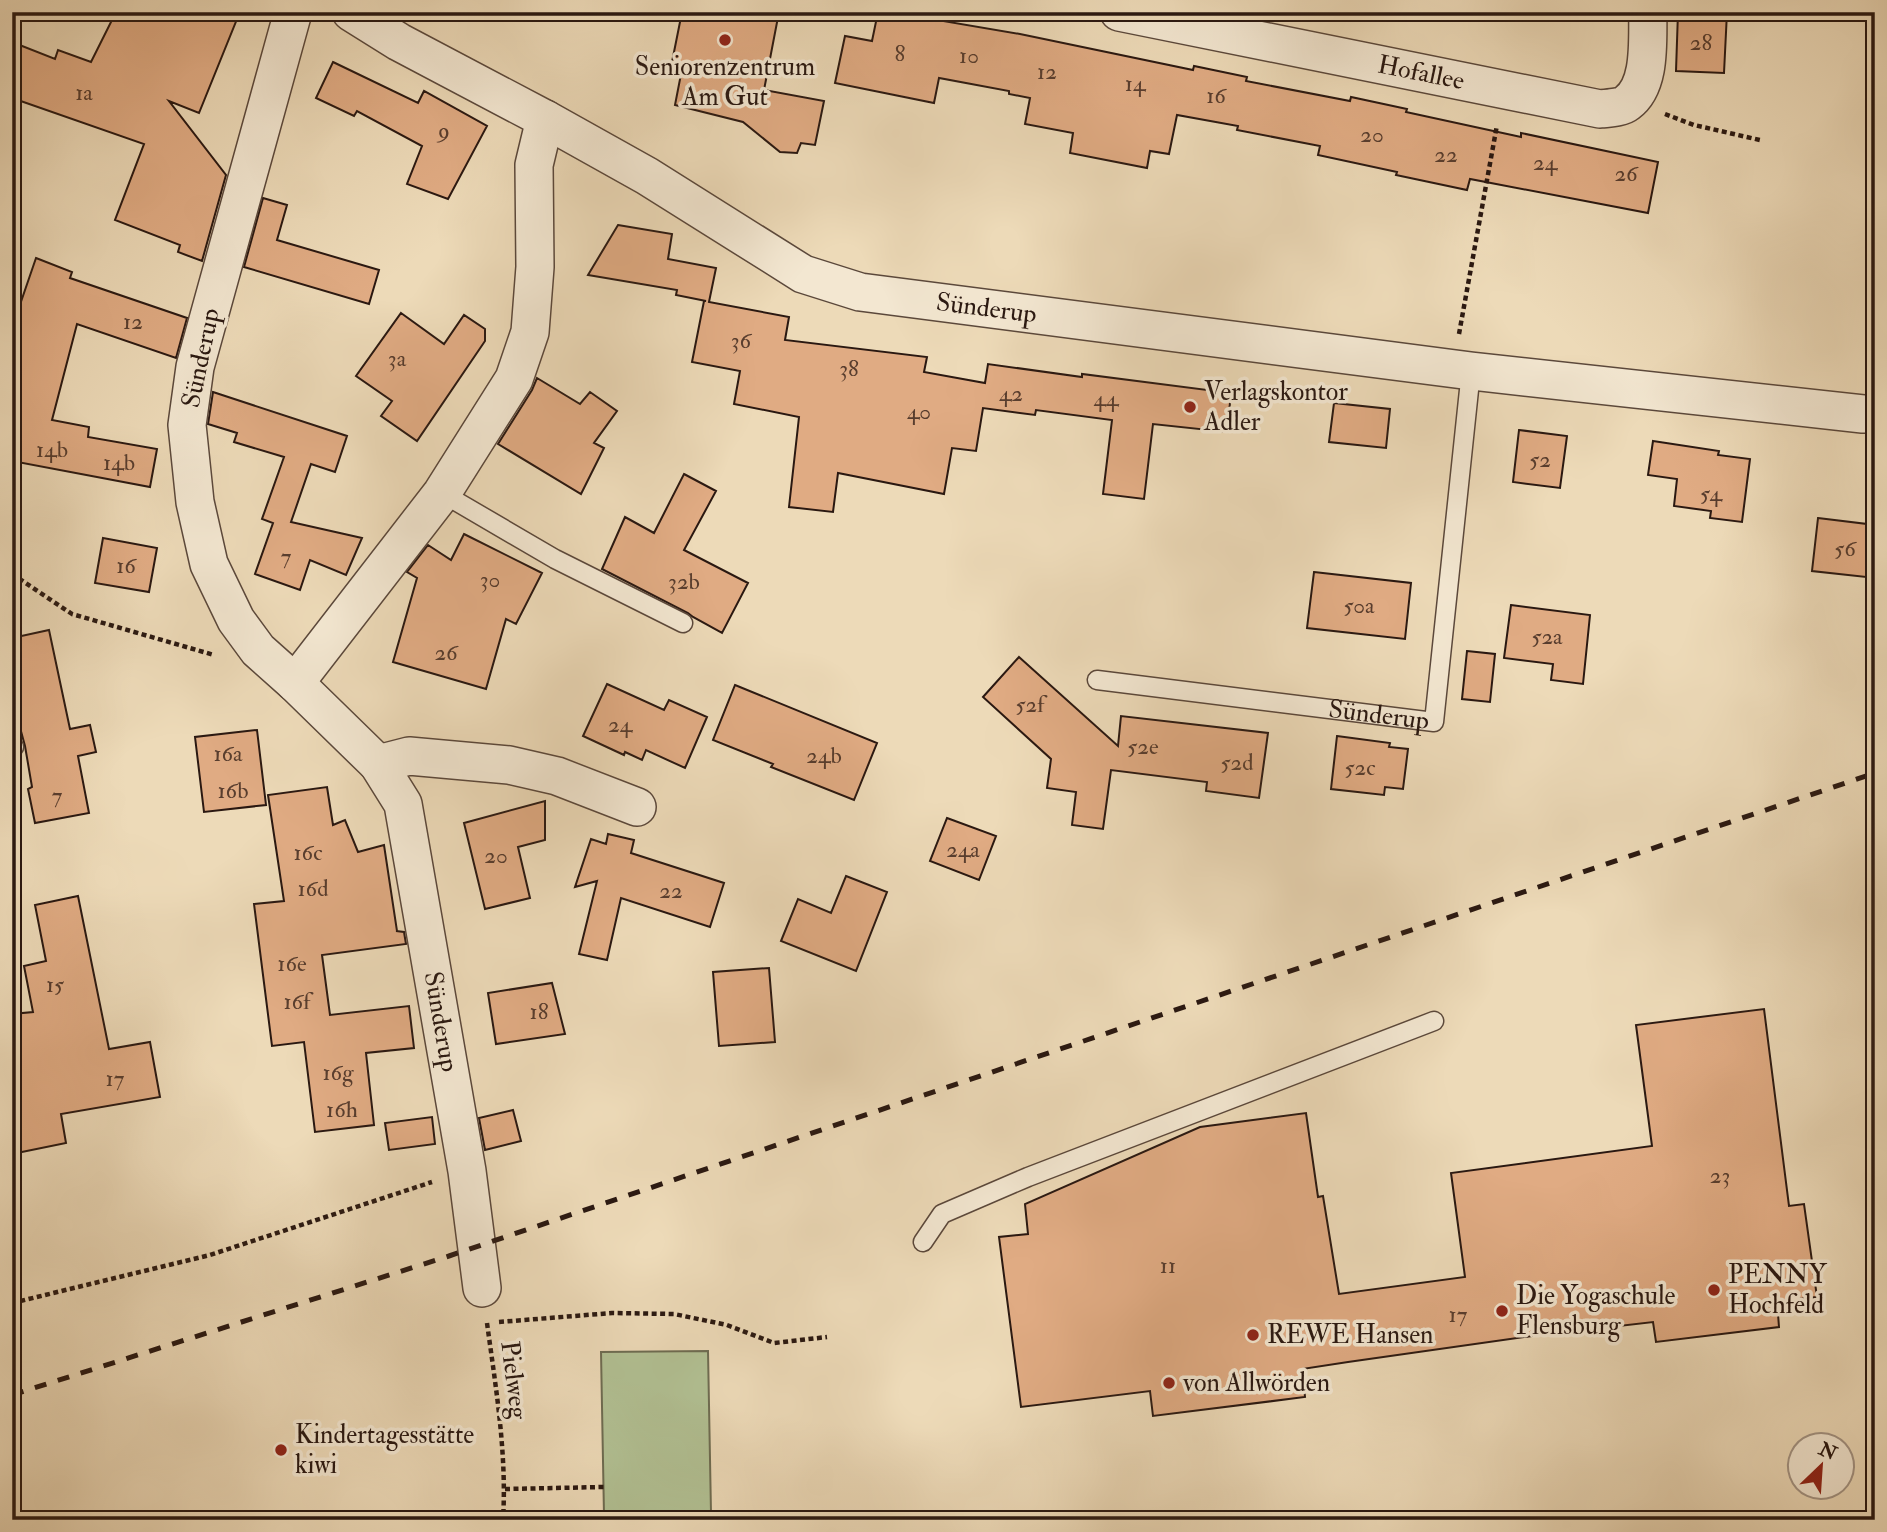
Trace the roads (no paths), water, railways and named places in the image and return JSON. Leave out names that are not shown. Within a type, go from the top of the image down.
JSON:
[{"type":"street","name":"Sünderup","points":[[293,12],[195,367],[187,425],[194,502],[209,564],[236,620],[258,650],[378,764],[403,804],[467,1171],[482,1288]]},
{"type":"street","name":"Sünderup","points":[[351,12],[399,42],[647,176],[803,274],[860,292],[1471,372],[1875,414]]},
{"type":"street","name":"Hofallee","points":[[1119,12],[1600,109],[1625,105],[1640,89],[1646,64],[1648,12]]},
{"type":"street","points":[[295,683],[442,493],[514,379],[530,332],[536,267],[534,165],[545,119]]},
{"type":"street","points":[[378,764],[409,756],[509,765],[556,776],[637,807]]},
{"type":"lane","name":"Sünderup","points":[[1097,680],[1434,722],[1471,372]]},
{"type":"lane","points":[[442,493],[555,559],[682,623]]},
{"type":"lane","points":[[923,1242],[942,1214],[1028,1177],[1434,1021]]},
{"type":"railway","points":[[12,1395],[449,1256],[1875,773]]},
{"type":"place","name":"Seniorenzentrum Am Gut","points":[[725,40]]},
{"type":"place","name":"Verlagskontor Adler","points":[[1190,407]]},
{"type":"place","name":"PENNY Hochfeld","points":[[1714,1290]]},
{"type":"place","name":"Die Yogaschule Flensburg","points":[[1502,1311]]},
{"type":"place","name":"REWE Hansen","points":[[1253,1335]]},
{"type":"place","name":"von Allwörden","points":[[1169,1383]]},
{"type":"place","name":"Kindertagesstätte kiwi","points":[[281,1450]]}]
